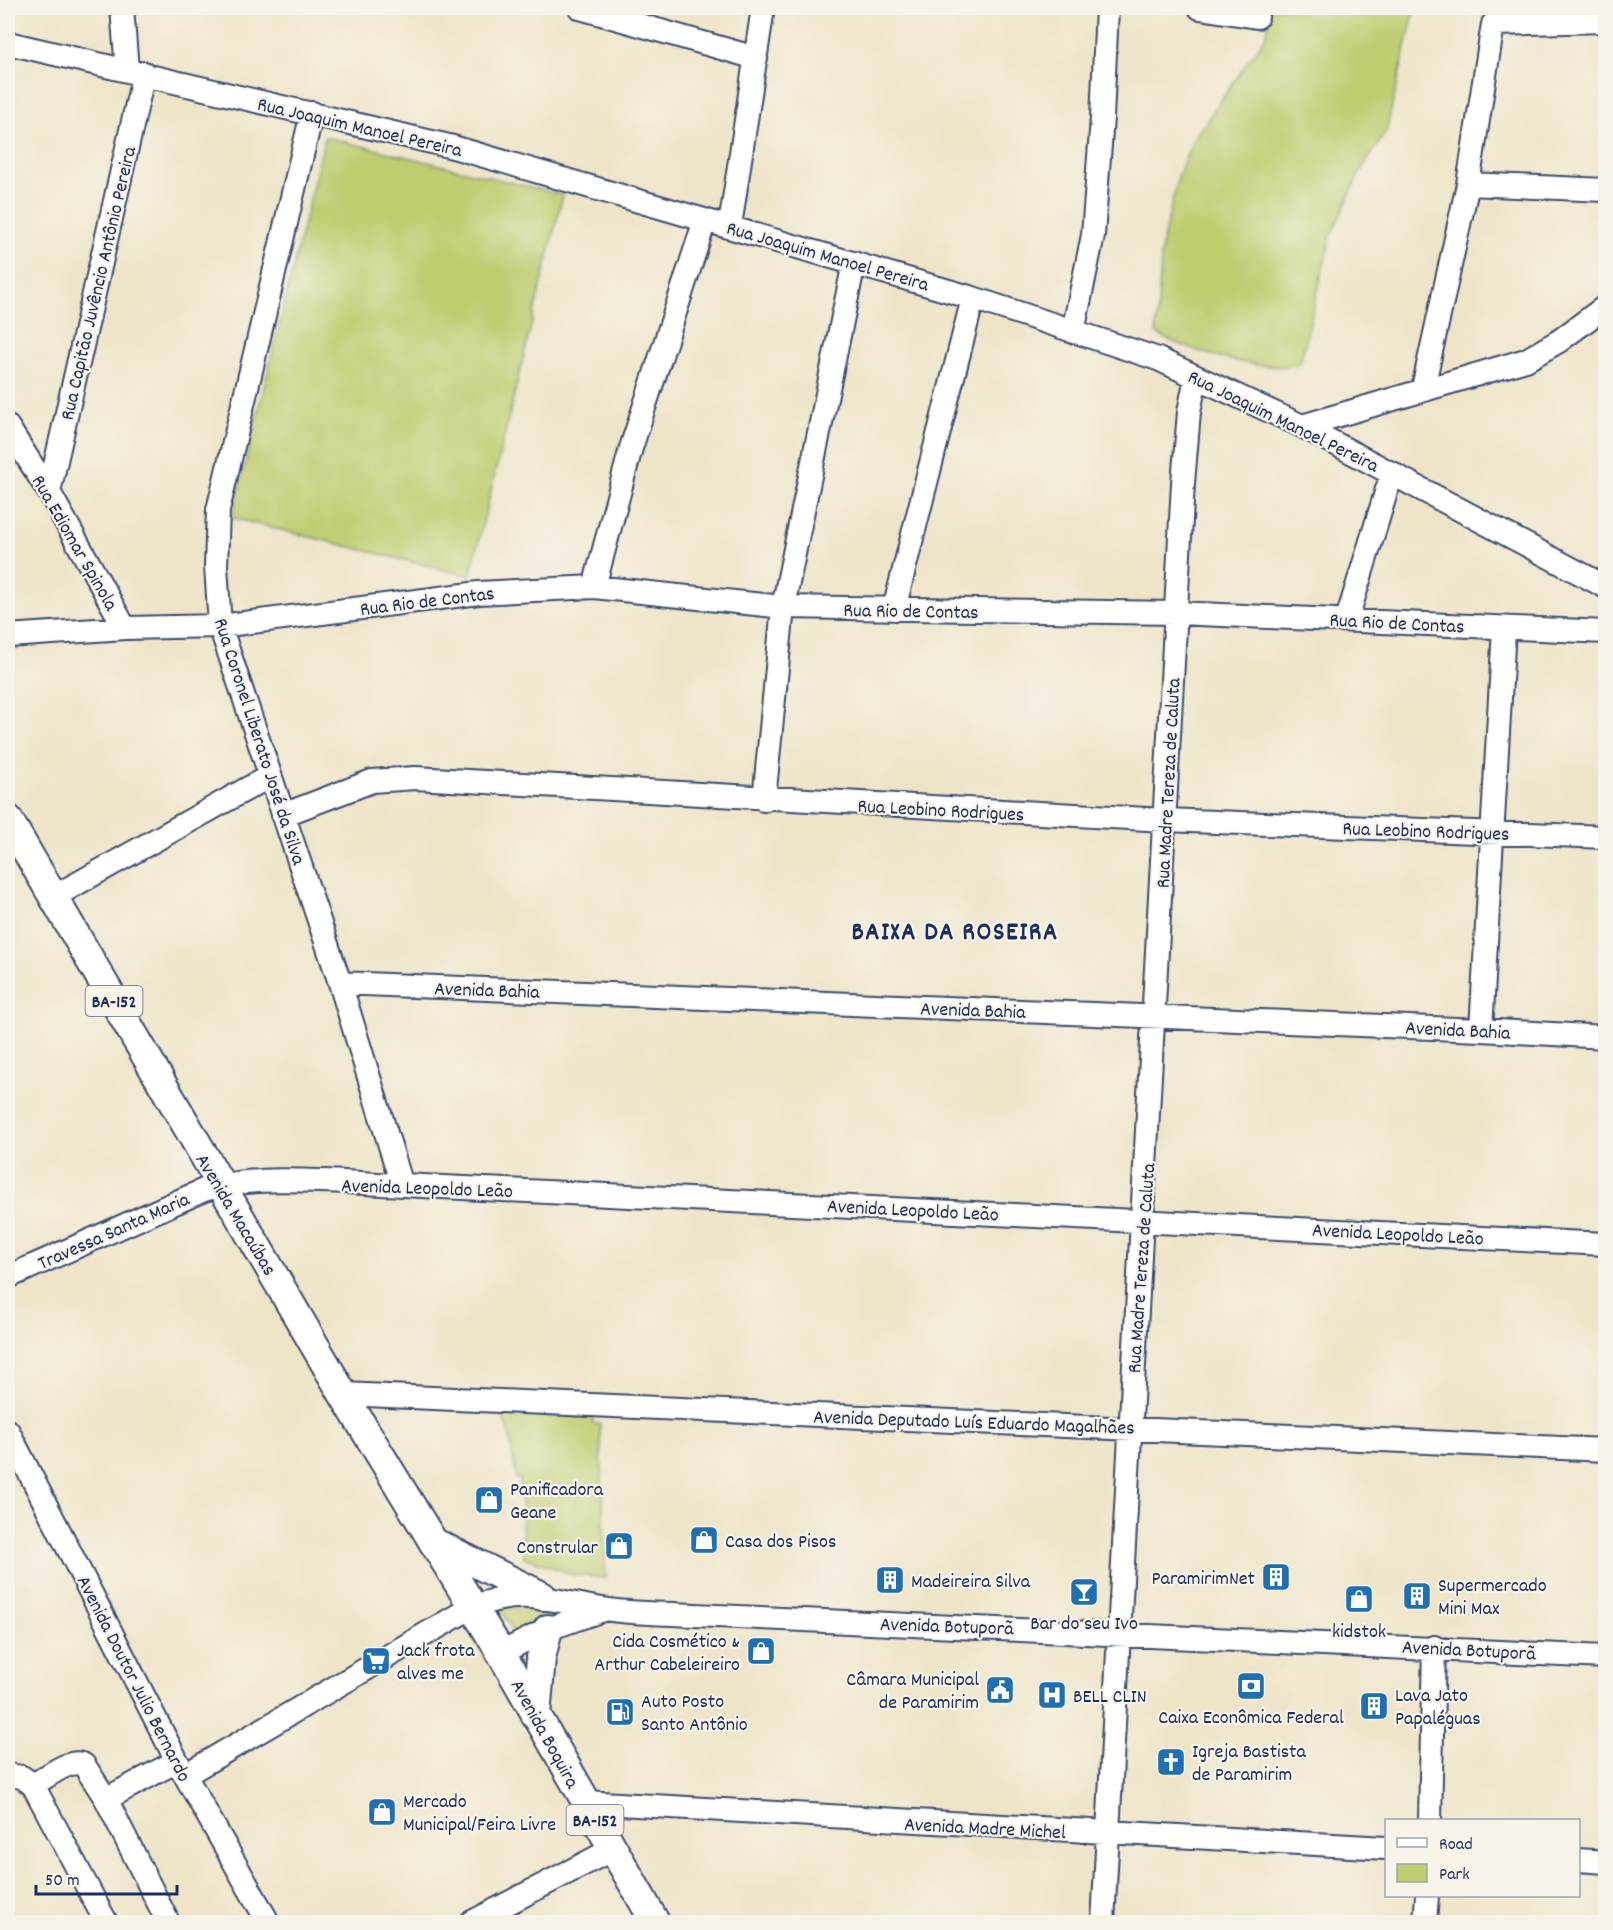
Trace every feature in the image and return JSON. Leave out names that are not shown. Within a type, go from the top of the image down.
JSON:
[{"type":"main road","name":"Avenida Macaúbas","points":[[8,819],[55,896],[220,1185],[343,1394],[472,1606]]},
{"type":"main road","points":[[433,1542],[542,1596]]},
{"type":"main road","name":"Avenida Boquira","points":[[472,1606],[655,1923]]},
{"type":"main road","points":[[536,1716],[541,1658],[548,1629]]},
{"type":"street","name":"Rua Capitão Juvêncio Antônio Pereira","points":[[49,492],[135,72],[122,8]]},
{"type":"street","points":[[580,8],[756,58]]},
{"type":"street","points":[[730,226],[763,8]]},
{"type":"street","points":[[1073,332],[1093,235],[1107,8]]},
{"type":"street","points":[[1200,8],[1257,17]]},
{"type":"street","points":[[1423,388],[1468,184],[1493,16],[1605,21]]},
{"type":"street","name":"Rua Joaquim Manoel Pereira","points":[[8,43],[453,147],[854,262],[973,298],[1158,359],[1302,426],[1605,587]]},
{"type":"street","name":"Rua Coronel Liberato José da Silva","points":[[312,113],[218,510],[216,545],[220,626],[340,983],[402,1185]]},
{"type":"street","points":[[1468,184],[1605,190]]},
{"type":"street","points":[[594,587],[631,448],[705,220]]},
{"type":"street","points":[[764,800],[783,607],[854,262]]},
{"type":"street","points":[[894,609],[973,298]]},
{"type":"street","points":[[1302,426],[1423,388],[1526,360],[1559,341],[1605,306]]},
{"type":"street","name":"Rua Madre Tereza de Caluta","points":[[1103,1923],[1130,1428],[1144,1220],[1183,483],[1189,412],[1196,377]]},
{"type":"street","name":"Rua Ediomar Spinola","points":[[8,427],[49,492],[125,628]]},
{"type":"street","points":[[1347,619],[1392,473]]},
{"type":"street","name":"Rua Rio de Contas","points":[[8,636],[125,628],[220,626],[469,594],[594,587],[783,607],[1176,613],[1605,632]]},
{"type":"street","points":[[1481,1030],[1504,628]]},
{"type":"street","points":[[55,896],[270,776]]},
{"type":"street","name":"Rua Leobino Rodrigues","points":[[283,815],[372,781],[392,779],[481,781],[764,800],[1166,820],[1605,837]]},
{"type":"street","name":"Avenida Bahia","points":[[340,983],[1605,1037]]},
{"type":"street","name":"Avenida Leopoldo Leão","points":[[220,1185],[262,1181],[402,1185],[1605,1244]]},
{"type":"street","name":"Travessa Santa Maria","points":[[8,1277],[186,1197],[220,1185]]},
{"type":"street","name":"Avenida Deputado Luís Eduardo Magalhães","points":[[343,1394],[1605,1450]]},
{"type":"street","name":"Avenida Doutor Julio Bernardo","points":[[8,1431],[181,1768],[268,1923]]},
{"type":"street","name":"Avenida Botuporã","points":[[106,1799],[181,1768],[472,1606],[494,1598],[542,1596],[604,1609],[1605,1657]]},
{"type":"street","points":[[501,1653],[548,1629],[604,1609]]},
{"type":"street","points":[[1430,1819],[1434,1647]]},
{"type":"street","points":[[33,1785],[71,1763],[79,1762],[88,1769],[106,1799],[168,1923]]},
{"type":"street","points":[[8,1775],[22,1777],[33,1785],[106,1923]]},
{"type":"street","name":"Avenida Madre Michel","points":[[584,1802],[1385,1848]]},
{"type":"street","points":[[472,1923],[613,1849]]},
{"type":"street","points":[[1580,1860],[1605,1862]]},
{"type":"street","points":[[1425,1923],[1427,1897]]},
{"type":"green space","points":[[1271,8],[1415,8],[1386,132],[1360,172],[1331,236],[1300,364],[1286,366],[1268,366],[1226,359],[1186,347],[1156,333],[1162,244],[1179,174],[1193,140],[1266,36]]},
{"type":"green space","points":[[325,137],[563,195],[470,576],[232,518]]},
{"type":"green space","points":[[501,1414],[593,1417],[593,1424],[600,1424],[606,1578],[573,1575],[524,1557],[520,1478],[516,1479],[509,1431]]},
{"type":"green space","points":[[499,1607],[560,1612],[514,1633]]},
{"type":"place","name":"Panificadora Geane","points":[[489,1500]]},
{"type":"place","name":"Casa dos Pisos","points":[[704,1540]]},
{"type":"place","name":"Constrular","points":[[619,1546]]},
{"type":"place","name":"ParamirimNet","points":[[1276,1577]]},
{"type":"place","name":"Madeireira Silva","points":[[890,1580]]},
{"type":"place","name":"Bar do seu Ivo","points":[[1084,1592]]},
{"type":"place","name":"Supermercado Mini Max","points":[[1417,1596]]},
{"type":"place","name":"kidstok","points":[[1359,1599]]},
{"type":"place","name":"Cida Cosmético & Arthur Cabeleireiro","points":[[761,1651]]},
{"type":"place","name":"Jack frota alves me","points":[[376,1661]]},
{"type":"place","name":"Caixa Econômica Federal","points":[[1251,1686]]},
{"type":"place","name":"Câmara Municipal de Paramirim","points":[[1000,1690]]},
{"type":"place","name":"BELL CLIN","points":[[1052,1695]]},
{"type":"place","name":"Lava Jato Papaléguas","points":[[1374,1706]]},
{"type":"place","name":"Auto Posto Santo Antônio","points":[[620,1712]]},
{"type":"place","name":"Igreja Bastista de Paramirim","points":[[1171,1762]]},
{"type":"place","name":"Mercado Municipal/Feira Livre","points":[[382,1812]]},
{"type":"district","name":"BAIXA DA ROSEIRA","points":[[955,930]]}]
